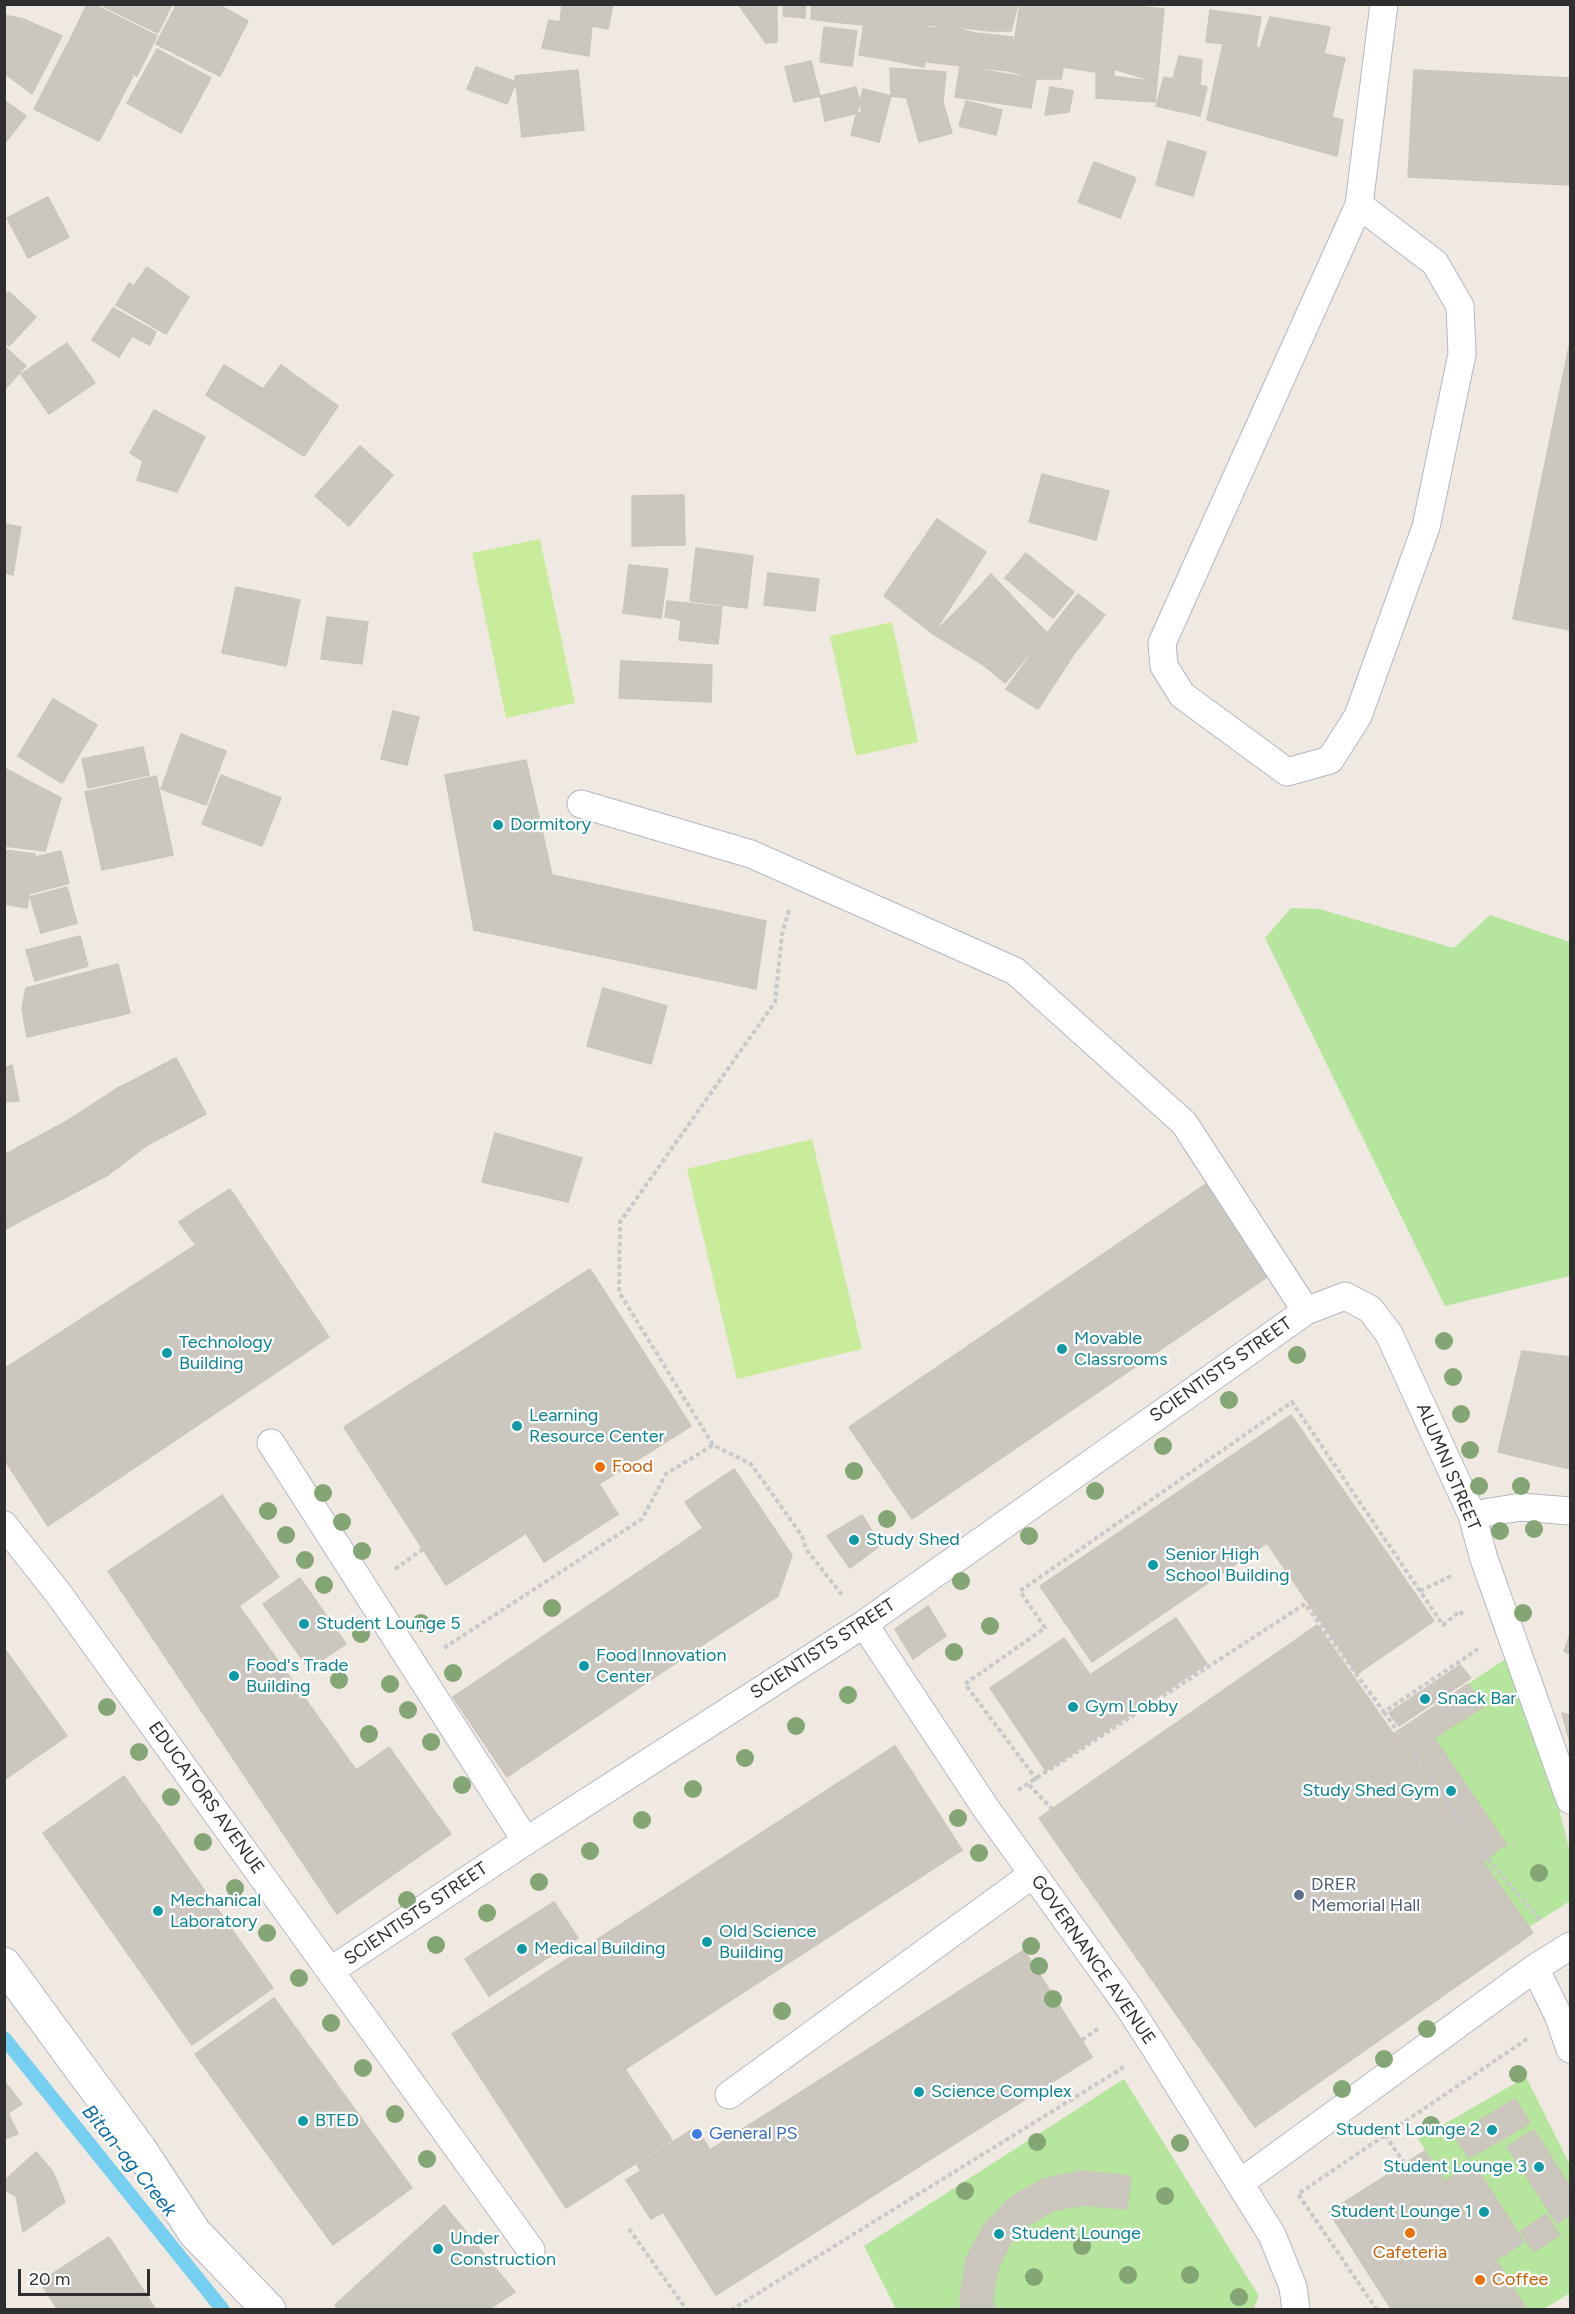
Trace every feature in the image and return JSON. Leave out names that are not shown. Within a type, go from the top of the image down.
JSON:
[{"type":"street","points":[[4,1964],[140,2148],[195,2232],[268,2310]]},
{"type":"lane","points":[[1359,205],[1435,263],[1460,306],[1462,354],[1425,527],[1358,716],[1330,760],[1287,772],[1182,695],[1164,666],[1162,643],[1359,205],[1384,4]]},
{"type":"lane","points":[[581,804],[751,854],[1015,971],[1184,1123],[1306,1311]]},
{"type":"lane","name":"ALUMNI STREET","points":[[1306,1311],[1345,1296],[1370,1309],[1389,1334],[1473,1515],[1487,1569],[1569,1791]]},
{"type":"lane","name":"SCIENTISTS STREET","points":[[330,1971],[525,1841],[864,1624],[1306,1311]]},
{"type":"lane","points":[[271,1443],[525,1841]]},
{"type":"lane","points":[[1473,1515],[1521,1507],[1570,1511]]},
{"type":"lane","name":"EDUCATORS AVENUE","points":[[4,1525],[58,1593],[531,2250]]},
{"type":"lane","name":"GOVERNANCE AVENUE","points":[[864,1624],[985,1808],[1155,2048],[1272,2235],[1293,2287],[1296,2310]]},
{"type":"lane","points":[[729,2095],[1033,1874]]},
{"type":"lane","points":[[1240,2184],[1535,1968],[1567,1948]]},
{"type":"lane","points":[[1535,1968],[1559,2017],[1570,2049]]},
{"type":"path","points":[[798,876],[782,933],[775,1002],[620,1222],[619,1292],[713,1445],[751,1464],[802,1536],[806,1549],[864,1624]]},
{"type":"path","points":[[1037,1780],[965,1684],[1045,1628],[1020,1591],[1292,1402],[1443,1625],[1460,1611],[1465,1620]]},
{"type":"path","points":[[413,1668],[642,1519],[666,1474],[713,1445]]},
{"type":"path","points":[[985,1808],[1037,1780],[1305,1604],[1488,1858],[1567,1948]]},
{"type":"path","points":[[1384,1712],[1480,1647],[1475,1638]]},
{"type":"path","points":[[1029,1785],[1052,1809]]},
{"type":"path","points":[[1377,2310],[1298,2194],[1559,2017]]},
{"type":"path","points":[[731,2310],[1155,2048]]},
{"type":"path","points":[[1385,2135],[1405,2164]]},
{"type":"path","points":[[629,2229],[687,2310]]},
{"type":"green space","points":[[540,539],[575,703],[506,718],[472,553]]},
{"type":"green space","points":[[892,622],[918,742],[856,756],[830,636]]},
{"type":"green space","points":[[1291,908],[1319,909],[1454,948],[1490,915],[1570,942],[1570,1276],[1445,1306],[1265,938]]},
{"type":"green space","points":[[812,1139],[862,1349],[737,1379],[687,1169]]},
{"type":"green space","points":[[1507,1658],[1553,1786],[1570,1852],[1570,1901],[1529,1927],[1393,1734]]},
{"type":"green space","points":[[1526,2077],[1570,2165],[1570,2293],[1544,2309],[1527,2309],[1418,2139]]},
{"type":"green space","points":[[1124,2079],[1259,2296],[1253,2310],[896,2309],[864,2246]]},
{"type":"building","points":[[87,4],[93,4],[157,36],[137,76],[69,42]]},
{"type":"building","points":[[99,4],[172,4],[158,33]]},
{"type":"building","points":[[177,4],[217,4],[248,21],[220,76],[156,44]]},
{"type":"building","points":[[562,4],[613,4],[608,29],[592,26],[589,56],[542,48],[549,20],[560,22]]},
{"type":"building","points":[[738,4],[777,4],[777,42],[766,43]]},
{"type":"building","points":[[784,4],[806,4],[805,18],[783,16]]},
{"type":"building","points":[[812,4],[835,4],[833,22],[811,19]]},
{"type":"building","points":[[835,4],[867,4],[865,25],[833,22]]},
{"type":"building","points":[[867,4],[923,4],[923,25],[865,17]]},
{"type":"building","points":[[923,4],[950,4],[949,26],[923,25]]},
{"type":"building","points":[[950,4],[990,4],[990,31],[949,26]]},
{"type":"building","points":[[990,4],[1018,4],[1011,31],[990,31]]},
{"type":"building","points":[[1020,4],[1074,4],[1061,79],[1036,79],[1010,71]]},
{"type":"building","points":[[1074,4],[1117,4],[1114,75],[1063,67]]},
{"type":"building","points":[[1117,4],[1164,9],[1157,82],[1114,69]]},
{"type":"building","points":[[1210,10],[1261,17],[1256,47],[1206,42]]},
{"type":"building","points":[[4,15],[23,19],[62,36],[32,94],[4,73]]},
{"type":"building","points":[[865,17],[893,22],[885,59],[859,55]]},
{"type":"building","points":[[1270,17],[1330,27],[1324,54],[1262,41]]},
{"type":"building","points":[[893,22],[932,28],[924,67],[885,59]]},
{"type":"building","points":[[949,26],[975,33],[971,67],[927,62],[932,28]]},
{"type":"building","points":[[824,27],[857,31],[852,66],[820,62]]},
{"type":"building","points":[[975,33],[1013,37],[1010,71],[971,67]]},
{"type":"building","points":[[1262,41],[1345,58],[1332,117],[1251,94]]},
{"type":"building","points":[[68,43],[133,76],[99,141],[34,109]]},
{"type":"building","points":[[1223,45],[1261,48],[1251,94],[1214,84]]},
{"type":"building","points":[[157,49],[211,78],[181,133],[127,103]]},
{"type":"building","points":[[1179,56],[1202,60],[1200,85],[1173,79]]},
{"type":"building","points":[[811,61],[820,96],[794,102],[785,67]]},
{"type":"building","points":[[960,66],[1036,79],[1031,108],[955,97]]},
{"type":"building","points":[[476,67],[516,82],[507,104],[467,89]]},
{"type":"building","points":[[890,68],[946,72],[943,102],[891,96]]},
{"type":"building","points":[[578,70],[584,130],[522,137],[515,76]]},
{"type":"building","points":[[1414,70],[1570,78],[1570,185],[1408,177]]},
{"type":"building","points":[[1096,74],[1157,82],[1155,102],[1096,98]]},
{"type":"building","points":[[1164,77],[1207,87],[1200,116],[1156,106]]},
{"type":"building","points":[[1214,84],[1343,120],[1337,156],[1207,120]]},
{"type":"building","points":[[856,87],[862,112],[825,121],[820,96]]},
{"type":"building","points":[[1050,87],[1073,91],[1069,112],[1045,115]]},
{"type":"building","points":[[863,89],[891,96],[879,142],[851,135]]},
{"type":"building","points":[[907,99],[943,102],[952,133],[919,142]]},
{"type":"building","points":[[4,100],[26,116],[4,144]]},
{"type":"building","points":[[966,101],[1002,110],[996,135],[959,126]]},
{"type":"building","points":[[1168,141],[1206,152],[1193,196],[1156,185]]},
{"type":"building","points":[[1094,162],[1136,178],[1120,218],[1078,202]]},
{"type":"building","points":[[48,197],[69,237],[28,258],[7,218]]},
{"type":"building","points":[[147,267],[189,297],[166,334],[116,305],[129,283],[134,286]]},
{"type":"building","points":[[9,292],[36,317],[9,346],[4,342],[4,296]]},
{"type":"building","points":[[113,308],[156,332],[150,345],[132,336],[119,357],[92,340]]},
{"type":"building","points":[[1570,342],[1570,630],[1513,619]]},
{"type":"building","points":[[67,343],[95,383],[49,414],[21,374]]},
{"type":"building","points":[[4,346],[26,366],[4,390]]},
{"type":"building","points":[[224,365],[263,389],[281,365],[338,406],[304,456],[206,395]]},
{"type":"building","points":[[154,410],[205,437],[177,492],[137,480],[143,461],[130,453]]},
{"type":"building","points":[[360,446],[393,475],[349,526],[315,496]]},
{"type":"building","points":[[1042,474],[1109,491],[1096,540],[1029,522]]},
{"type":"building","points":[[684,495],[685,545],[632,546],[632,496]]},
{"type":"building","points":[[937,519],[986,552],[933,634],[884,596]]},
{"type":"building","points":[[4,524],[21,527],[13,575],[4,573]]},
{"type":"building","points":[[696,548],[753,556],[747,608],[690,601]]},
{"type":"building","points":[[1026,553],[1074,592],[1053,618],[1005,578]]},
{"type":"building","points":[[629,565],[668,569],[661,618],[623,613]]},
{"type":"building","points":[[768,573],[819,579],[815,611],[764,605]]},
{"type":"building","points":[[991,574],[1025,610],[1004,637],[967,600]]},
{"type":"building","points":[[236,587],[300,600],[286,666],[222,653]]},
{"type":"building","points":[[1078,594],[1105,615],[1074,654],[1047,633]]},
{"type":"building","points":[[967,600],[1004,637],[982,664],[933,634]]},
{"type":"building","points":[[667,601],[722,607],[718,644],[679,640],[681,620],[665,617]]},
{"type":"building","points":[[1025,610],[1047,633],[1005,683],[982,664]]},
{"type":"building","points":[[327,617],[368,622],[362,664],[321,659]]},
{"type":"building","points":[[1047,633],[1074,654],[1038,709],[1006,689]]},
{"type":"building","points":[[621,661],[712,665],[711,702],[619,698]]},
{"type":"building","points":[[53,699],[97,725],[62,783],[18,756]]},
{"type":"building","points":[[393,711],[419,717],[407,765],[381,759]]},
{"type":"building","points":[[181,734],[226,751],[206,805],[161,789]]},
{"type":"building","points":[[143,747],[149,775],[88,788],[82,759]]},
{"type":"building","name":"Dormitory","points":[[526,760],[552,875],[766,921],[756,989],[474,930],[445,775]]},
{"type":"building","points":[[4,768],[61,798],[45,851],[4,846]]},
{"type":"building","points":[[221,775],[281,798],[262,846],[202,824]]},
{"type":"building","points":[[156,776],[173,855],[102,870],[85,792]]},
{"type":"building","points":[[4,850],[35,854],[35,857],[61,851],[69,883],[29,894],[27,908],[4,904]]},
{"type":"building","points":[[67,887],[77,923],[41,933],[30,897]]},
{"type":"building","points":[[80,936],[88,966],[35,981],[26,950]]},
{"type":"building","points":[[118,964],[130,1013],[27,1037],[22,1009],[26,988]]},
{"type":"building","points":[[603,988],[667,1006],[651,1064],[587,1046]]},
{"type":"building","points":[[176,1058],[206,1114],[149,1144],[118,1088]]},
{"type":"building","points":[[12,1065],[19,1101],[4,1102],[4,1068]]},
{"type":"building","points":[[118,1088],[149,1144],[108,1175],[67,1121]]},
{"type":"building","points":[[67,1121],[108,1175],[13,1225],[4,1213],[4,1155]]},
{"type":"building","points":[[495,1133],[582,1158],[568,1202],[482,1182]]},
{"type":"building","name":"Movable Classrooms","points":[[1213,1179],[1276,1271],[912,1519],[849,1427]]},
{"type":"building","name":"Technology Building","points":[[230,1189],[329,1337],[48,1526],[4,1459],[4,1369],[196,1245],[179,1222]]},
{"type":"building","points":[[4,1213],[13,1225],[4,1230]]},
{"type":"building","name":"Learning Resource Center","points":[[590,1269],[691,1426],[599,1484],[618,1514],[544,1562],[526,1533],[446,1585],[344,1427]]},
{"type":"building","points":[[1522,1351],[1570,1357],[1570,1469],[1498,1452]]},
{"type":"building","name":"Senior High School Building","points":[[1291,1415],[1434,1621],[1357,1674],[1267,1543],[1092,1662],[1040,1586]]},
{"type":"building","name":"Food Innovation Center","points":[[734,1469],[792,1555],[778,1596],[716,1636],[662,1556],[703,1528],[685,1502]]},
{"type":"building","name":"Food's Trade Building","points":[[222,1495],[279,1577],[239,1606],[356,1770],[389,1747],[451,1834],[337,1914],[108,1571]]},
{"type":"building","name":"Study Shed","points":[[862,1515],[881,1545],[850,1568],[827,1536]]},
{"type":"building","name":"Food Innovation Center","points":[[662,1556],[716,1636],[507,1777],[453,1697]]},
{"type":"building","name":"Student Lounge 5","points":[[300,1578],[346,1644],[309,1669],[263,1604]]},
{"type":"building","points":[[928,1606],[946,1636],[913,1659],[895,1629]]},
{"type":"building","name":"Gym Lobby","points":[[1176,1618],[1207,1664],[1046,1771],[990,1688],[1064,1638],[1090,1675]]},
{"type":"building","name":"DRER Memorial Hall","points":[[1317,1625],[1533,1933],[1255,2127],[1039,1818]]},
{"type":"building","points":[[1570,1634],[1570,1654],[1564,1651]]},
{"type":"building","points":[[4,1648],[67,1736],[4,1780]]},
{"type":"building","name":"Snack Bar","points":[[1460,1665],[1471,1678],[1399,1726],[1389,1713]]},
{"type":"building","name":"Study Shed Gym","points":[[1468,1684],[1484,1706],[1434,1738],[1506,1844],[1483,1862],[1393,1734]]},
{"type":"building","points":[[1562,1713],[1570,1715],[1570,1743]]},
{"type":"building","name":"Old Science Building","points":[[895,1746],[962,1850],[625,2069],[672,2140],[566,2208],[452,2034]]},
{"type":"building","name":"Mechanical Laboratory","points":[[124,1776],[273,1988],[192,2045],[43,1833]]},
{"type":"building","name":"Medical Building","points":[[554,1902],[578,1938],[489,1996],[465,1959]]},
{"type":"building","name":"Science Complex","points":[[1024,1950],[1092,2057],[716,2295],[663,2212],[651,2219],[626,2180],[641,2171],[637,2165],[696,2127],[710,2150]]},
{"type":"building","name":"BTED","points":[[274,1998],[412,2188],[333,2245],[195,2054]]},
{"type":"building","points":[[4,2081],[22,2104],[8,2113],[18,2134],[4,2139]]},
{"type":"building","name":"Student Lounge 2","points":[[1515,2099],[1530,2123],[1469,2158],[1454,2136]]},
{"type":"building","name":"Student Lounge 3","points":[[1534,2130],[1570,2187],[1570,2215],[1557,2223],[1507,2147]]},
{"type":"building","name":"Cafeteria","points":[[1425,2151],[1527,2310],[1392,2310],[1329,2212]]},
{"type":"building","points":[[36,2152],[53,2172],[65,2202],[23,2232],[16,2196],[4,2190],[4,2181]]},
{"type":"building","name":"Student Lounge 1","points":[[1473,2163],[1524,2242],[1496,2260],[1445,2181]]},
{"type":"building","name":"Student Lounge","points":[[1081,2171],[1131,2176],[1127,2209],[1083,2205],[1055,2210],[1030,2224],[1010,2244],[998,2269],[993,2297],[994,2310],[961,2310],[960,2296],[966,2259],[984,2225],[1010,2198],[1043,2179]]},
{"type":"building","name":"Under Construction","points":[[444,2205],[515,2292],[488,2310],[339,2310],[335,2305]]},
{"type":"building","points":[[1546,2214],[1560,2235],[1533,2252],[1521,2231]]},
{"type":"building","points":[[109,2237],[156,2310],[58,2310],[40,2282]]},
{"type":"waterway","name":"Bitan-ag Creek","points":[[4,2038],[223,2310]]},
{"type":"place","name":"Dormitory","points":[[498,825]]},
{"type":"place","name":"Movable Classrooms","points":[[1062,1349]]},
{"type":"place","name":"Technology Building","points":[[167,1353]]},
{"type":"place","name":"Learning Resource Center","points":[[517,1426]]},
{"type":"place","name":"Food","points":[[600,1467]]},
{"type":"place","name":"Study Shed","points":[[854,1540]]},
{"type":"place","name":"Senior High School Building","points":[[1153,1565]]},
{"type":"place","name":"Student Lounge 5","points":[[304,1624]]},
{"type":"place","name":"Food Innovation Center","points":[[584,1666]]},
{"type":"place","name":"Food's Trade Building","points":[[234,1676]]},
{"type":"place","name":"Snack Bar","points":[[1425,1699]]},
{"type":"place","name":"Gym Lobby","points":[[1073,1707]]},
{"type":"place","name":"Study Shed Gym","points":[[1451,1791]]},
{"type":"place","name":"DRER Memorial Hall","points":[[1299,1895]]},
{"type":"place","name":"Mechanical Laboratory","points":[[158,1911]]},
{"type":"place","name":"Old Science Building","points":[[707,1942]]},
{"type":"place","name":"Medical Building","points":[[522,1949]]},
{"type":"place","name":"Science Complex","points":[[919,2092]]},
{"type":"place","name":"BTED","points":[[303,2121]]},
{"type":"place","name":"Student Lounge 2","points":[[1492,2130]]},
{"type":"place","name":"General PS","points":[[697,2134]]},
{"type":"place","name":"Student Lounge 3","points":[[1539,2167]]},
{"type":"place","name":"Student Lounge 1","points":[[1484,2212]]},
{"type":"place","name":"Cafeteria","points":[[1410,2233]]},
{"type":"place","name":"Student Lounge","points":[[999,2234]]},
{"type":"place","name":"Under Construction","points":[[438,2249]]},
{"type":"place","name":"Coffee","points":[[1480,2280]]}]
